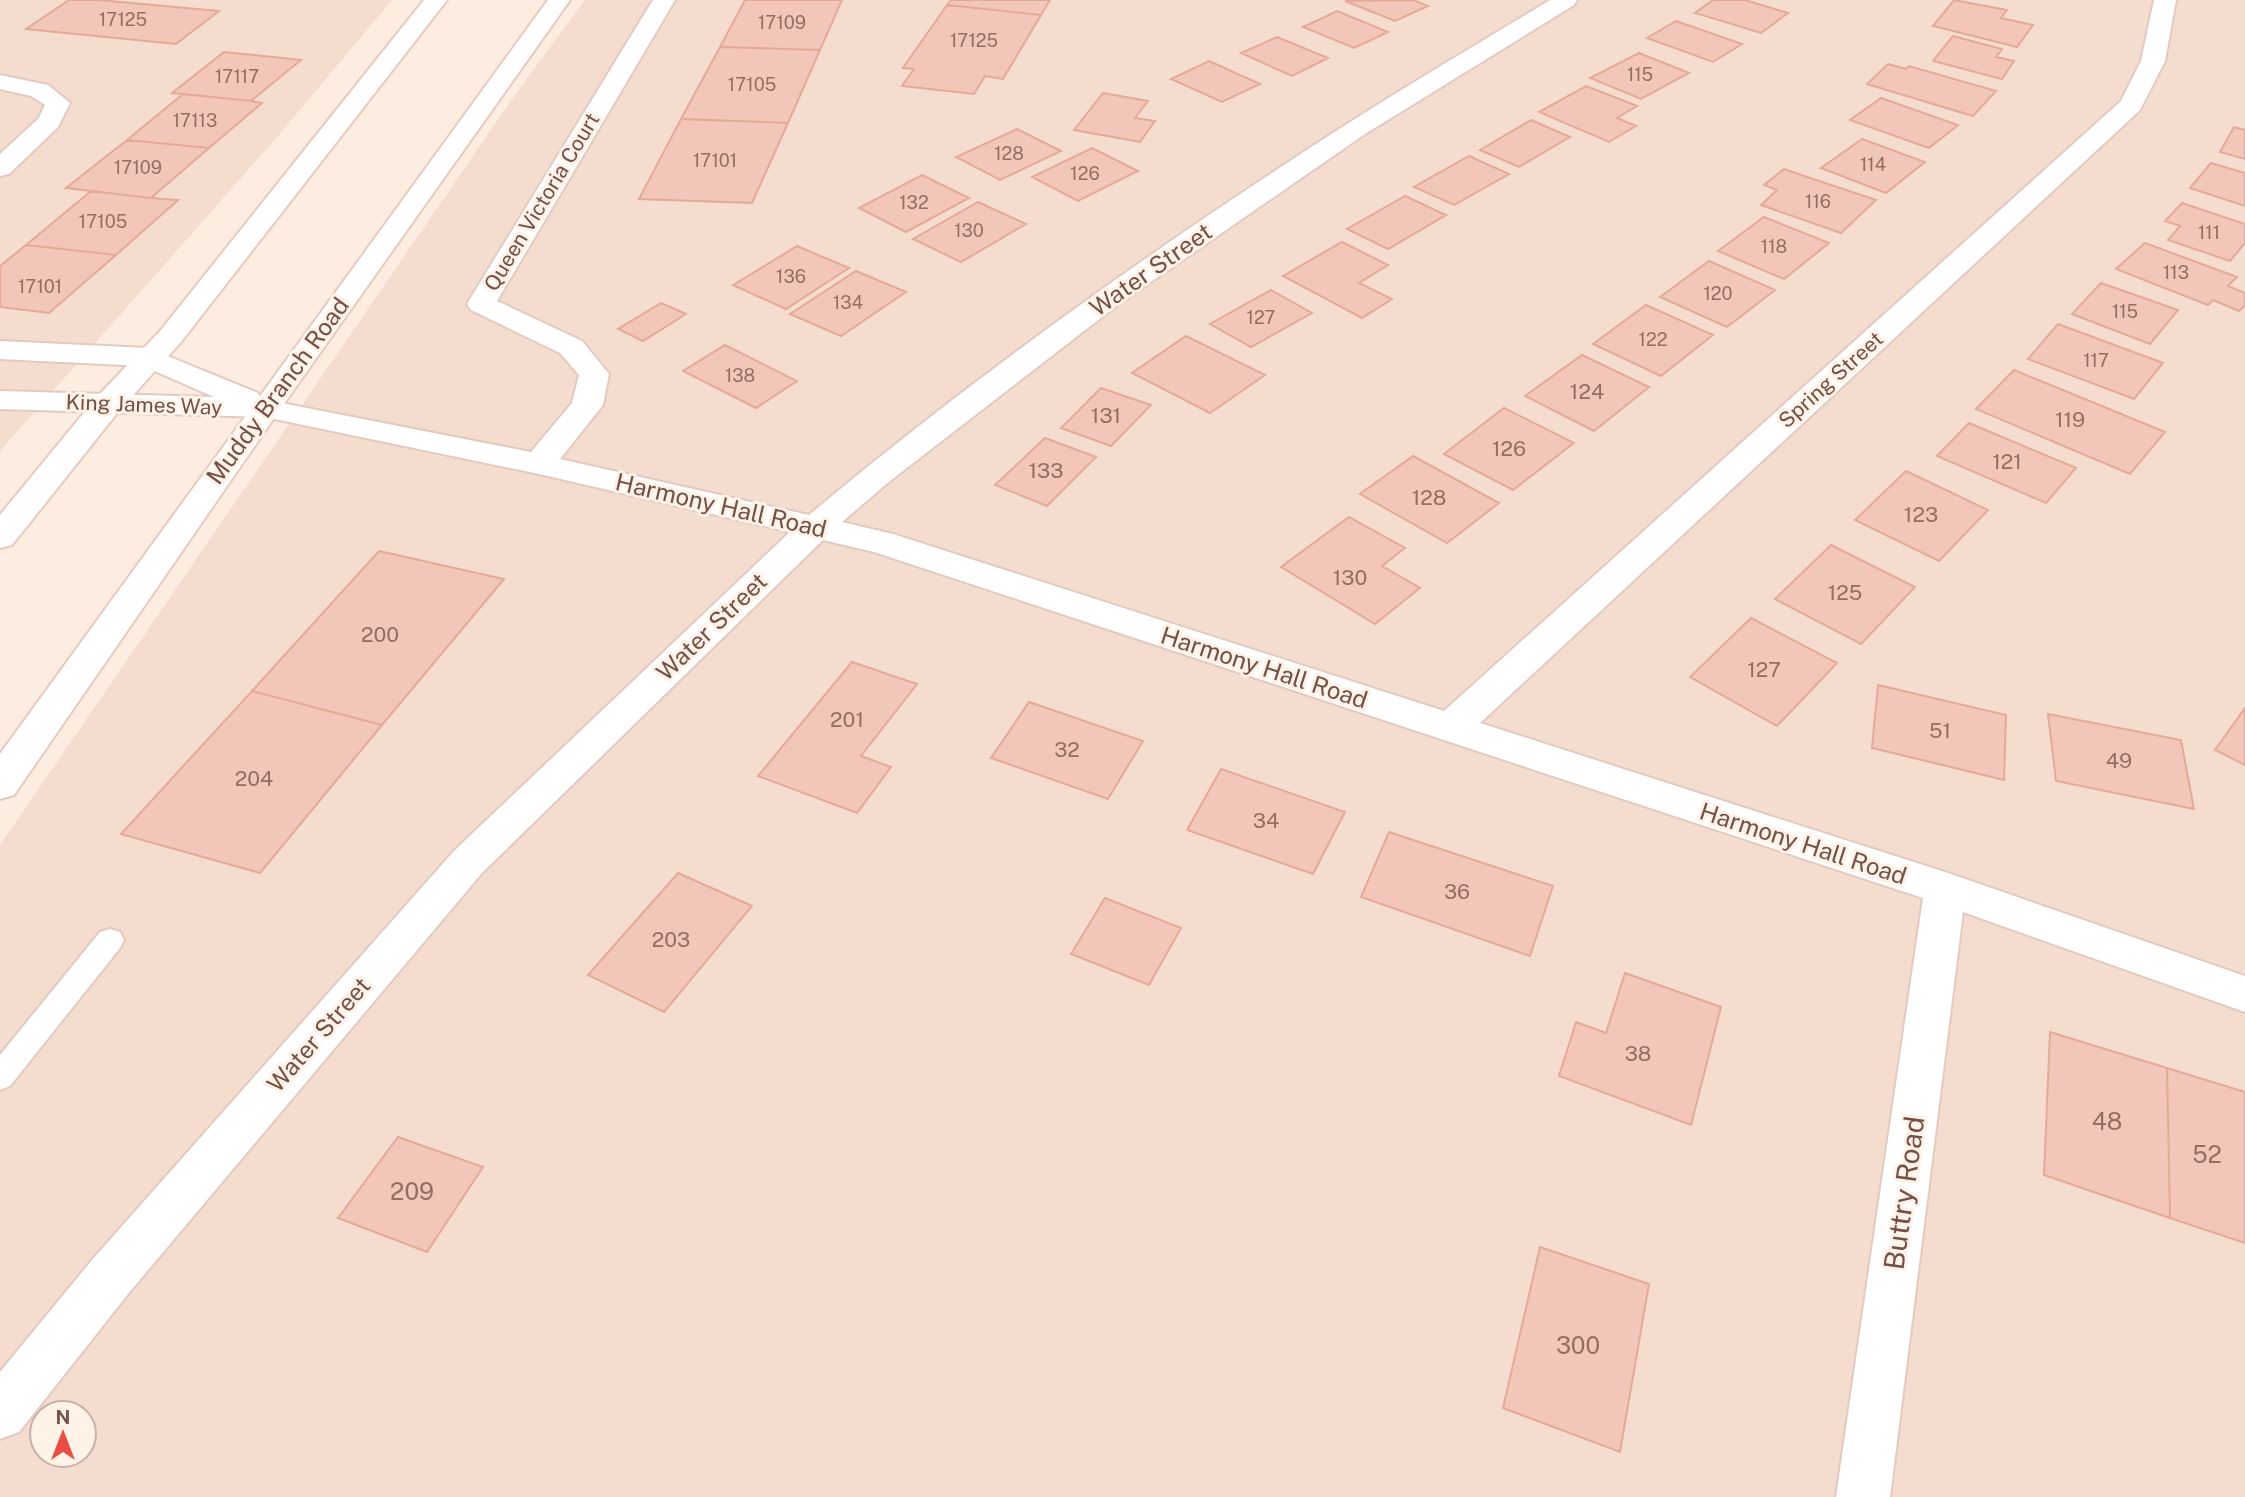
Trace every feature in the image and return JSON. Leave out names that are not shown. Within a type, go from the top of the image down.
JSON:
[{"type":"street","points":[[0,537],[107,405],[148,357],[171,336],[436,0]]},
{"type":"street","name":"Muddy Branch Road","points":[[0,784],[265,408],[559,0]]},
{"type":"street","name":"Queen Victoria Court","points":[[539,464],[587,405],[594,374],[571,347],[481,304],[664,0]]},
{"type":"street","name":"Water Street","points":[[0,1413],[110,1277],[468,862],[816,527],[878,474],[1109,298],[1356,129],[1566,0]]},
{"type":"street","name":"Spring Street","points":[[1450,729],[2131,105],[2153,61],[2165,0]]},
{"type":"street","points":[[0,82],[39,90],[58,103],[49,122],[0,168]]},
{"type":"street","name":"King James Way","points":[[0,349],[148,357],[265,408]]},
{"type":"street","name":"King James Way","points":[[0,400],[265,408]]},
{"type":"street","name":"Harmony Hall Road","points":[[265,408],[539,464],[881,542],[1945,889],[2245,994]]},
{"type":"street","name":"Buttry Road","points":[[1863,1497],[1945,889]]},
{"type":"lane","points":[[0,1077],[110,940]]},
{"type":"shaded area","points":[[0,0],[392,0],[278,136],[0,451]]},
{"type":"shaded area","points":[[585,0],[2245,0],[2245,1497],[0,1497],[0,845],[512,99]]},
{"type":"building","points":[[69,0],[99,0],[219,11],[176,44],[26,29]]},
{"type":"building","points":[[745,0],[842,0],[820,50],[720,47]]},
{"type":"building","points":[[951,0],[1050,0],[1041,15],[947,5]]},
{"type":"building","points":[[1413,0],[1428,6],[1395,21],[1345,1]]},
{"type":"building","points":[[1713,0],[1745,0],[1788,13],[1761,33],[1695,13]]},
{"type":"building","points":[[1954,0],[2007,10],[2001,18],[2033,25],[2017,47],[1933,26]]},
{"type":"building","points":[[947,5],[1041,15],[1003,79],[985,76],[974,94],[902,86],[914,69],[903,68]]},
{"type":"building","points":[[1337,11],[1388,32],[1354,48],[1303,27]]},
{"type":"building","points":[[1676,21],[1742,44],[1713,62],[1647,38]]},
{"type":"building","points":[[1953,36],[2002,49],[1996,57],[2014,61],[2002,79],[1933,61]]},
{"type":"building","points":[[1277,37],[1328,58],[1292,76],[1241,53]]},
{"type":"building","points":[[720,47],[820,50],[788,123],[681,119]]},
{"type":"building","points":[[224,52],[301,60],[251,101],[172,93]]},
{"type":"building","points":[[1639,53],[1689,73],[1641,99],[1590,78]]},
{"type":"building","points":[[1209,61],[1260,84],[1222,102],[1171,79]]},
{"type":"building","points":[[1888,64],[1906,69],[1909,66],[1996,91],[1973,116],[1867,84]]},
{"type":"building","points":[[1586,86],[1637,106],[1617,118],[1636,126],[1609,142],[1539,112]]},
{"type":"building","points":[[1103,93],[1148,101],[1135,118],[1155,121],[1140,142],[1074,130]]},
{"type":"building","points":[[183,94],[262,103],[209,148],[127,140]]},
{"type":"building","points":[[1881,98],[1958,125],[1929,148],[1850,120]]},
{"type":"building","points":[[681,119],[788,123],[752,203],[639,199]]},
{"type":"building","points":[[1531,120],[1570,137],[1519,167],[1480,150]]},
{"type":"building","points":[[2234,127],[2245,130],[2245,159],[2220,152]]},
{"type":"building","points":[[1017,129],[1061,151],[1000,180],[956,157]]},
{"type":"building","points":[[1862,139],[1925,162],[1886,193],[1821,168]]},
{"type":"building","points":[[127,140],[209,148],[151,198],[66,188]]},
{"type":"building","points":[[1092,148],[1138,171],[1078,201],[1032,177]]},
{"type":"building","points":[[1469,156],[1509,174],[1454,205],[1414,187]]},
{"type":"building","points":[[2211,163],[2245,173],[2245,206],[2190,188]]},
{"type":"building","points":[[1784,169],[1876,200],[1841,233],[1761,205],[1777,190],[1764,185]]},
{"type":"building","points":[[922,175],[969,198],[906,232],[859,208]]},
{"type":"building","points":[[91,191],[178,200],[116,255],[26,245]]},
{"type":"building","points":[[1405,196],[1446,215],[1388,249],[1347,229]]},
{"type":"building","points":[[978,202],[1026,224],[961,262],[913,239]]},
{"type":"building","points":[[2182,203],[2245,224],[2245,243],[2230,261],[2168,240],[2180,226],[2165,221]]},
{"type":"building","points":[[1764,217],[1829,243],[1784,279],[1718,251]]},
{"type":"building","points":[[1342,242],[1388,265],[1359,283],[1392,299],[1362,318],[1283,276]]},
{"type":"building","points":[[2145,243],[2237,277],[2228,286],[2245,293],[2245,305],[2239,311],[2213,300],[2208,305],[2116,269]]},
{"type":"building","points":[[26,245],[116,255],[49,313],[0,307],[0,266]]},
{"type":"building","points":[[797,246],[849,268],[786,309],[733,285]]},
{"type":"building","points":[[1709,261],[1775,290],[1727,327],[1660,297]]},
{"type":"building","points":[[856,271],[906,292],[841,336],[790,314]]},
{"type":"building","points":[[2101,283],[2178,310],[2150,344],[2072,314]]},
{"type":"building","points":[[1271,290],[1312,313],[1251,347],[1210,324]]},
{"type":"building","points":[[661,303],[686,314],[643,341],[618,329]]},
{"type":"building","points":[[1646,305],[1713,335],[1661,376],[1593,344]]},
{"type":"building","points":[[2058,324],[2163,363],[2134,399],[2028,359]]},
{"type":"building","points":[[1186,336],[1265,375],[1210,413],[1132,373]]},
{"type":"building","points":[[725,345],[797,381],[756,408],[683,371]]},
{"type":"building","points":[[1582,355],[1649,387],[1594,431],[1525,396]]},
{"type":"building","points":[[2014,370],[2165,432],[2130,474],[1976,409]]},
{"type":"building","points":[[1101,388],[1151,405],[1111,446],[1061,428]]},
{"type":"building","points":[[1504,408],[1574,443],[1513,490],[1444,454]]},
{"type":"building","points":[[1969,423],[2076,468],[2046,503],[1937,456]]},
{"type":"building","points":[[1045,438],[1096,457],[1047,506],[995,485]]},
{"type":"building","points":[[1413,456],[1499,503],[1447,543],[1360,494]]},
{"type":"building","points":[[1906,471],[1988,510],[1939,561],[1855,520]]},
{"type":"building","points":[[1349,517],[1405,548],[1382,566],[1420,588],[1375,624],[1281,567]]},
{"type":"building","points":[[1831,545],[1915,587],[1861,644],[1775,599]]},
{"type":"building","points":[[379,551],[504,579],[382,725],[252,691]]},
{"type":"building","points":[[1751,618],[1837,663],[1777,726],[1690,677]]},
{"type":"building","points":[[852,662],[917,684],[861,756],[891,767],[857,813],[758,776]]},
{"type":"building","points":[[1878,685],[2006,715],[2004,780],[1872,748]]},
{"type":"building","points":[[252,691],[382,725],[260,873],[121,834]]},
{"type":"building","points":[[1029,702],[1143,741],[1108,799],[991,758]]},
{"type":"building","points":[[2245,708],[2245,765],[2215,750]]},
{"type":"building","points":[[2048,714],[2181,740],[2194,809],[2056,781]]},
{"type":"building","points":[[1221,769],[1345,812],[1313,874],[1187,830]]},
{"type":"building","points":[[1389,832],[1553,886],[1530,956],[1361,897]]},
{"type":"building","points":[[678,873],[752,906],[664,1012],[588,975]]},
{"type":"building","points":[[1105,898],[1181,928],[1149,985],[1071,954]]},
{"type":"building","points":[[1625,973],[1721,1007],[1691,1125],[1559,1076],[1576,1022],[1606,1033]]},
{"type":"building","points":[[2050,1032],[2167,1068],[2170,1218],[2044,1175]]},
{"type":"building","points":[[2167,1068],[2245,1092],[2245,1243],[2170,1218]]},
{"type":"building","points":[[398,1137],[483,1167],[427,1252],[338,1218]]},
{"type":"building","points":[[1540,1247],[1649,1284],[1620,1452],[1503,1408]]}]
